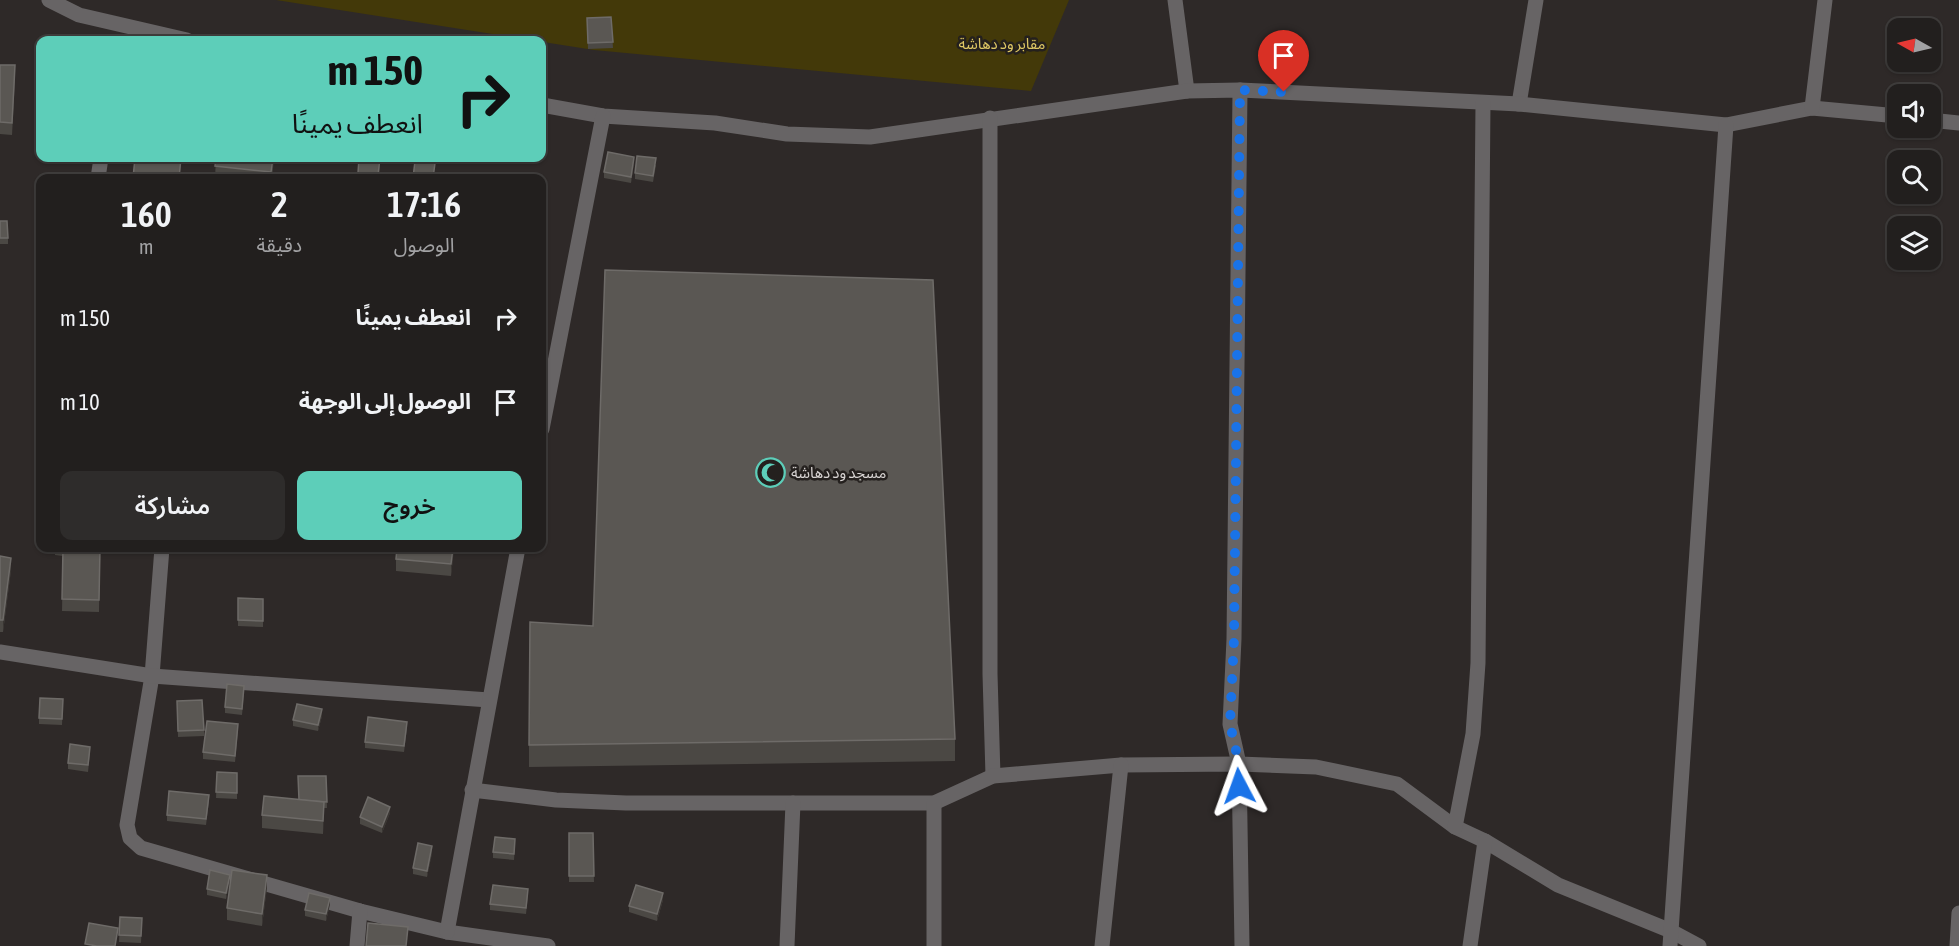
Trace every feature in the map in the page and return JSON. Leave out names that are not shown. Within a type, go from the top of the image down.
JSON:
[{"type":"street","points":[[49,0],[120,33],[149,36]]},
{"type":"street","points":[[1176,0],[1187,91]]},
{"type":"street","points":[[1519,104],[1536,0]]},
{"type":"street","points":[[1812,108],[1825,0]]},
{"type":"street","points":[[1240,90],[1234,639],[1230,724],[1239,764],[1242,946]]},
{"type":"street","points":[[546,106],[603,116],[715,123],[787,134],[870,137],[1187,91],[1240,90],[1519,104],[1726,125],[1812,108],[1887,115]]},
{"type":"street","points":[[1455,827],[1473,734],[1478,663],[1477,579],[1482,465],[1484,103]]},
{"type":"street","points":[[546,408],[603,116]]},
{"type":"street","points":[[990,118],[990,675],[993,776]]},
{"type":"street","points":[[1941,121],[1959,123]]},
{"type":"street","points":[[1671,939],[1726,125]]},
{"type":"street","points":[[162,552],[152,675],[127,825],[130,838],[141,848],[360,911],[447,932],[548,946]]},
{"type":"street","points":[[447,932],[517,552]]},
{"type":"street","points":[[0,652],[152,675],[489,700]]},
{"type":"street","points":[[472,790],[556,800],[626,803],[793,802],[867,805],[934,803],[993,776],[1120,765],[1239,764],[1316,767],[1397,784],[1455,827],[1485,841],[1558,885],[1671,939],[1699,946]]},
{"type":"street","points":[[1102,946],[1120,765]]},
{"type":"street","points":[[787,946],[793,802]]},
{"type":"street","points":[[934,803],[934,946]]},
{"type":"street","points":[[1470,946],[1485,841]]},
{"type":"street","points":[[357,946],[360,911]]},
{"type":"street","points":[[1957,946],[1959,913]]},
{"type":"green space","name":"مقابر ود دهاشة","points":[[276,0],[1069,0],[1031,91],[594,50],[546,42],[546,36],[505,36]]},
{"type":"building","points":[[611,17],[613,42],[588,43],[587,18]]},
{"type":"building","points":[[0,65],[15,65],[12,123],[0,122]]},
{"type":"building","points":[[608,152],[634,157],[631,177],[604,172]]},
{"type":"building","points":[[637,156],[656,158],[653,176],[635,173]]},
{"type":"building","points":[[135,162],[181,162],[179,174],[133,174]]},
{"type":"building","points":[[216,162],[272,162],[271,172],[215,166]]},
{"type":"building","points":[[359,162],[380,162],[378,174],[358,173]]},
{"type":"building","points":[[415,162],[435,163],[434,174],[413,174]]},
{"type":"building","points":[[0,221],[7,221],[8,238],[0,238]]},
{"type":"building","name":"مسجد ود دهاشة","points":[[605,270],[933,280],[955,739],[529,745],[530,622],[593,626]]},
{"type":"building","points":[[63,552],[100,552],[99,600],[62,599]]},
{"type":"building","points":[[397,552],[452,552],[451,564],[396,559]]},
{"type":"building","points":[[0,556],[11,558],[3,620],[0,620]]},
{"type":"building","points":[[238,598],[263,599],[263,621],[238,620]]},
{"type":"building","points":[[227,684],[244,686],[242,709],[225,707]]},
{"type":"building","points":[[40,698],[63,699],[62,719],[39,718]]},
{"type":"building","points":[[202,700],[204,730],[178,731],[177,701]]},
{"type":"building","points":[[297,704],[322,709],[318,725],[293,720]]},
{"type":"building","points":[[368,717],[407,722],[404,746],[365,742]]},
{"type":"building","points":[[207,721],[238,724],[235,756],[203,752]]},
{"type":"building","points":[[70,744],[90,747],[88,765],[68,763]]},
{"type":"building","points":[[217,772],[237,773],[237,793],[216,792]]},
{"type":"building","points":[[298,776],[326,776],[327,802],[299,800]]},
{"type":"building","points":[[169,791],[209,795],[206,819],[167,815]]},
{"type":"building","points":[[264,796],[324,802],[323,821],[262,815]]},
{"type":"building","points":[[368,797],[390,807],[382,827],[360,817]]},
{"type":"building","points":[[569,833],[593,833],[594,876],[569,876]]},
{"type":"building","points":[[495,837],[515,839],[514,854],[493,852]]},
{"type":"building","points":[[418,843],[432,846],[427,871],[413,868]]},
{"type":"building","points":[[210,870],[230,875],[226,893],[207,889]]},
{"type":"building","points":[[232,870],[267,875],[262,914],[227,908]]},
{"type":"building","points":[[493,885],[528,889],[526,908],[490,904]]},
{"type":"building","points":[[636,885],[663,893],[657,914],[629,906]]},
{"type":"building","points":[[309,893],[330,898],[326,914],[305,910]]},
{"type":"building","points":[[120,917],[142,918],[141,936],[119,935]]},
{"type":"building","points":[[89,923],[118,928],[115,946],[85,944]]},
{"type":"building","points":[[368,923],[408,927],[406,946],[366,946]]},
{"type":"place","name":"مسجد ود دهاشة","points":[[770,473]]},
{"type":"route","points":[[1239,786],[1239,764],[1230,724],[1234,639],[1240,90],[1284,92]]}]
